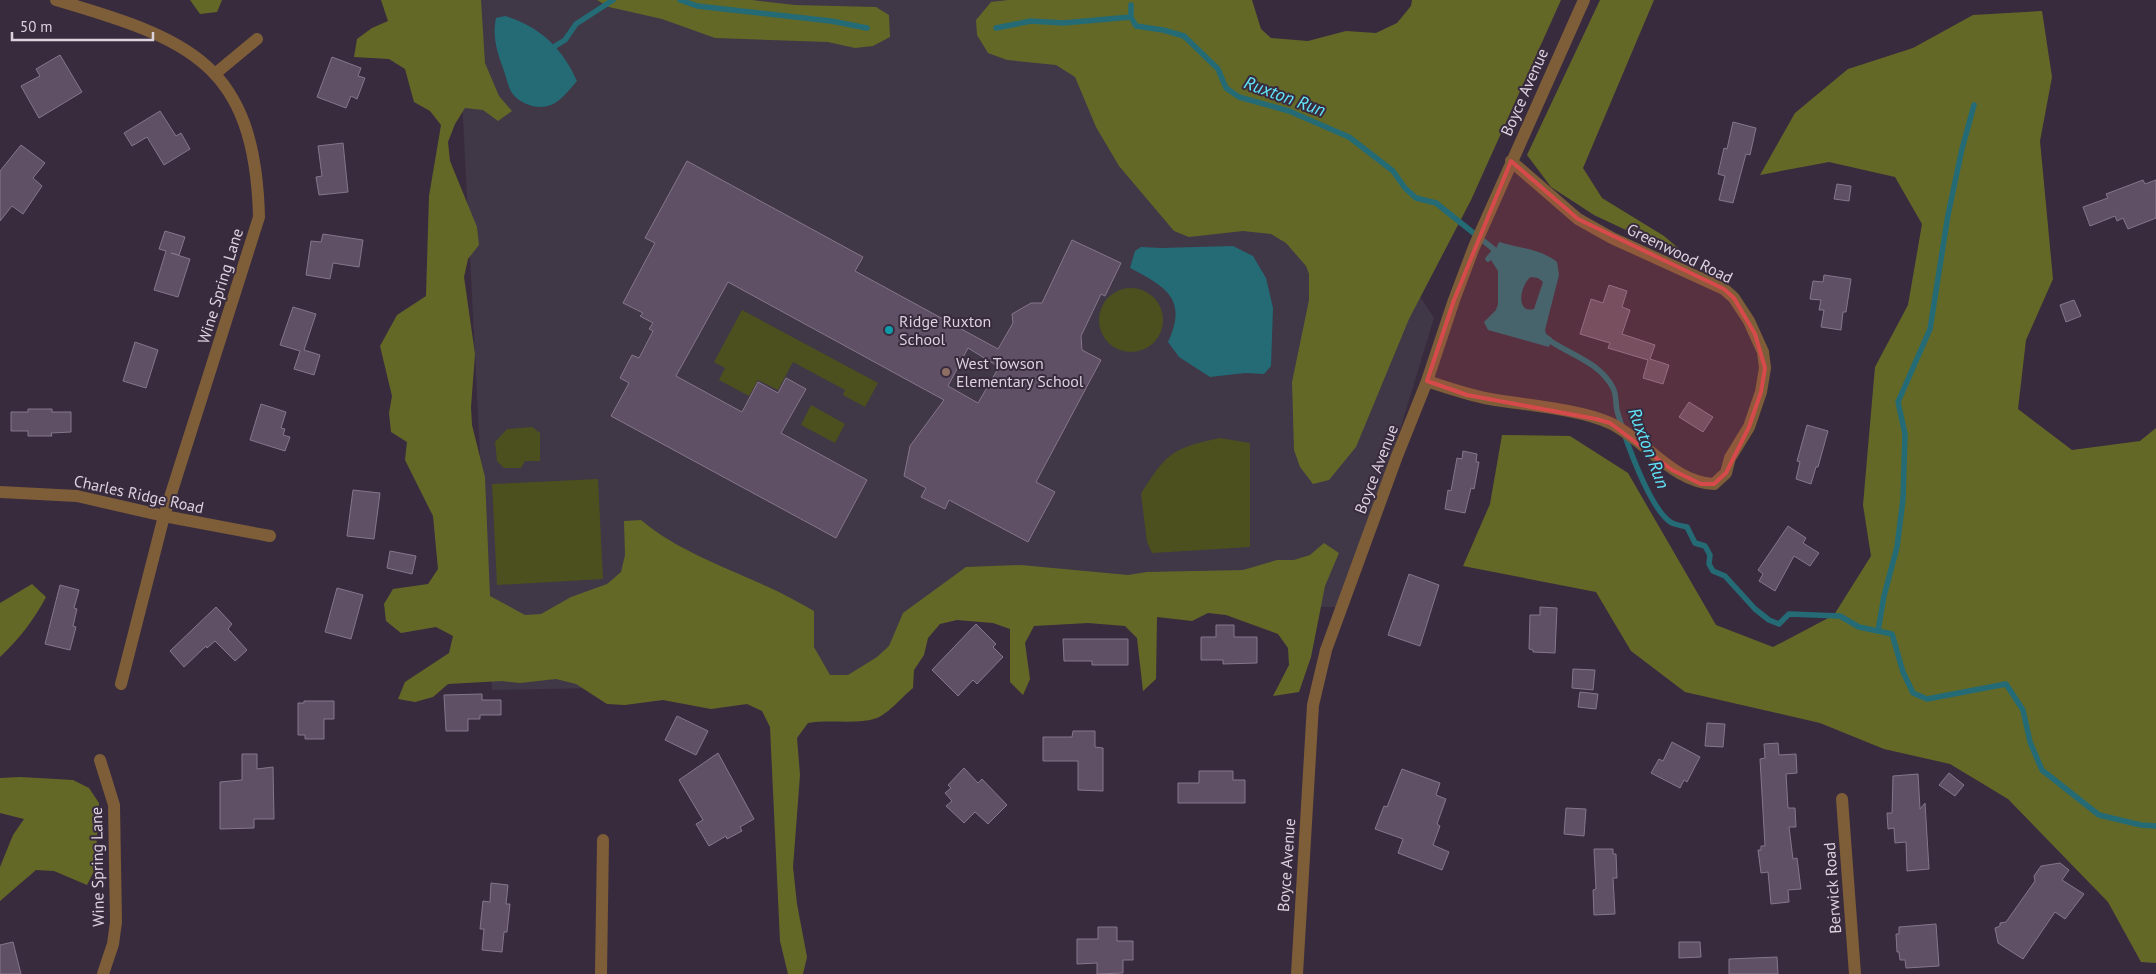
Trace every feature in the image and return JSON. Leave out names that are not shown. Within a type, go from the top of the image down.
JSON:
[{"type":"street","name":"Wine Spring Lane","points":[[56,0],[138,25],[160,34],[193,54],[216,73],[240,112],[249,136],[258,191],[259,217],[164,516],[121,684]]},
{"type":"street","name":"Boyce Avenue","points":[[1297,974],[1313,705],[1326,650],[1397,456],[1427,381],[1474,247],[1511,160],[1584,0]]},
{"type":"street","points":[[216,73],[258,39]]},
{"type":"street","name":"Greenwood Road","points":[[1427,381],[1467,394],[1573,413],[1610,423],[1646,447],[1672,470],[1701,484],[1714,484],[1726,473],[1730,458],[1749,428],[1761,392],[1765,368],[1763,352],[1734,298],[1724,289],[1612,238],[1578,219],[1560,206],[1511,160]]},
{"type":"street","name":"Charles Ridge Road","points":[[0,492],[77,496],[164,516],[270,536]]},
{"type":"street","name":"Wine Spring Lane","points":[[100,760],[114,805],[116,922],[103,974]]},
{"type":"street","name":"Berwick Road","points":[[1842,800],[1855,974]]},
{"type":"street","points":[[600,974],[603,840]]},
{"type":"highlighted area","points":[[1511,161],[1578,219],[1724,289],[1734,298],[1755,334],[1765,368],[1761,392],[1749,427],[1726,473],[1714,484],[1701,484],[1672,470],[1610,423],[1467,395],[1427,381],[1454,300]]},
{"type":"shaded area","name":"West Towson Elementary School","points":[[457,0],[1104,0],[1399,264],[1434,318],[1346,607],[914,606],[910,682],[492,690]]},
{"type":"green space","points":[[190,0],[222,0],[217,12],[200,14]]},
{"type":"green space","points":[[381,0],[481,0],[485,63],[499,96],[512,111],[498,121],[483,110],[465,108],[455,124],[448,142],[450,161],[477,227],[479,245],[468,259],[464,277],[475,354],[471,407],[472,425],[485,477],[490,596],[525,615],[541,614],[571,597],[607,584],[621,572],[625,555],[624,521],[641,520],[670,541],[685,549],[778,592],[814,611],[814,647],[830,675],[848,675],[877,657],[889,646],[903,613],[966,567],[1021,565],[1128,575],[1147,572],[1243,570],[1277,560],[1294,560],[1310,555],[1324,543],[1339,553],[1325,586],[1311,657],[1299,692],[1273,696],[1289,665],[1288,648],[1278,634],[1226,615],[1208,613],[1192,621],[1157,617],[1156,679],[1143,691],[1137,638],[1125,626],[1088,623],[1034,626],[1025,643],[1030,679],[1023,695],[1010,682],[1010,629],[993,623],[957,620],[940,624],[928,638],[924,655],[914,670],[913,688],[886,713],[869,720],[808,723],[797,738],[800,775],[793,867],[797,904],[807,957],[803,974],[788,974],[780,941],[770,727],[762,711],[747,704],[711,709],[663,700],[625,705],[607,704],[576,684],[556,679],[520,683],[502,681],[448,684],[433,697],[415,702],[398,699],[405,682],[449,653],[453,636],[436,627],[401,633],[386,621],[384,604],[393,589],[428,584],[438,569],[433,516],[405,460],[407,442],[391,432],[389,413],[392,396],[380,346],[397,315],[426,296],[429,196],[441,125],[430,111],[414,102],[405,69],[389,59],[354,57],[357,39],[372,28],[388,21]]},
{"type":"green space","points":[[597,0],[752,0],[795,5],[876,7],[889,15],[890,37],[873,46],[855,48],[828,42],[715,38],[662,19],[609,7]]},
{"type":"green space","points":[[1008,0],[1252,0],[1261,29],[1271,38],[1308,41],[1346,31],[1376,33],[1397,23],[1411,6],[1412,0],[1561,0],[1471,200],[1409,319],[1356,447],[1329,480],[1313,484],[1300,467],[1294,450],[1292,382],[1309,300],[1309,274],[1306,266],[1286,243],[1271,234],[1243,231],[1189,237],[1174,231],[1119,166],[1096,127],[1075,77],[1056,65],[1007,60],[988,53],[977,35],[976,20],[991,2]]},
{"type":"green space","points":[[1600,0],[1654,0],[1583,168],[1602,198],[1664,236],[1696,263],[1594,215],[1551,187],[1527,155]]},
{"type":"green space","points":[[2042,11],[2052,77],[2040,141],[2053,279],[2026,340],[2018,409],[2072,450],[2140,441],[2156,428],[2156,963],[2141,962],[2108,902],[2008,799],[1950,764],[1884,749],[1820,723],[1685,692],[1631,651],[1596,592],[1463,566],[1490,504],[1502,435],[1570,436],[1628,473],[1716,625],[1773,647],[1834,615],[1871,556],[1863,505],[1875,367],[1908,305],[1922,224],[1895,177],[1829,162],[1760,175],[1795,113],[1848,69],[1913,48],[1973,15]]},
{"type":"green space","points":[[1125,288],[1137,288],[1154,297],[1161,308],[1163,320],[1161,332],[1154,343],[1137,352],[1125,352],[1113,347],[1104,338],[1099,326],[1099,314],[1104,302],[1113,293]]},
{"type":"green space","points":[[742,310],[878,383],[865,407],[843,395],[845,390],[793,362],[778,390],[758,380],[749,396],[719,380],[725,368],[714,362]]},
{"type":"green space","points":[[811,405],[845,424],[835,443],[801,425]]},
{"type":"green space","points":[[532,427],[540,433],[540,461],[525,461],[521,468],[504,468],[497,461],[495,442],[507,429]]},
{"type":"green space","points":[[1220,438],[1250,443],[1250,547],[1152,553],[1147,542],[1141,494],[1158,469],[1172,454],[1191,445]]},
{"type":"green space","points":[[598,479],[603,579],[497,585],[492,484]]},
{"type":"green space","points":[[32,584],[46,597],[26,629],[0,657],[0,603]]},
{"type":"green space","points":[[20,777],[73,780],[89,788],[99,803],[95,869],[87,885],[54,871],[36,870],[0,901],[0,867],[13,835],[24,819],[0,813],[0,778]]},
{"type":"water","points":[[505,16],[529,26],[549,40],[571,69],[577,81],[555,103],[535,107],[520,101],[512,93],[499,56],[495,37],[496,18]]},
{"type":"water","points":[[1499,242],[1544,254],[1557,262],[1559,275],[1545,330],[1546,334],[1552,338],[1549,347],[1488,330],[1484,322],[1496,310],[1498,304],[1498,271],[1491,260]],"holes":[[[1531,277],[1538,278],[1543,282],[1534,309],[1528,309],[1522,303],[1522,292]]]},
{"type":"water","points":[[1233,246],[1253,256],[1266,278],[1273,308],[1271,366],[1264,374],[1245,373],[1210,377],[1179,357],[1168,342],[1176,315],[1170,296],[1163,288],[1130,268],[1135,251],[1141,247]]},
{"type":"building","points":[[60,55],[82,92],[39,118],[21,86],[40,76],[36,69]]},
{"type":"building","points":[[332,57],[361,68],[358,76],[365,78],[357,99],[351,96],[346,108],[317,97]]},
{"type":"building","points":[[160,111],[176,136],[181,133],[190,149],[164,165],[147,137],[132,146],[124,133]]},
{"type":"building","points":[[1733,122],[1756,128],[1750,155],[1746,154],[1733,203],[1719,200],[1725,176],[1718,174],[1724,148],[1727,149]]},
{"type":"building","points":[[343,143],[348,192],[319,195],[316,177],[322,176],[318,146]]},
{"type":"building","points":[[21,145],[45,163],[33,178],[42,186],[23,214],[12,206],[0,221],[0,171]]},
{"type":"building","name":"Ridge Ruxton School","points":[[687,161],[863,257],[855,271],[998,349],[1013,323],[1012,314],[1031,303],[1042,303],[1072,240],[1121,263],[1105,296],[1101,294],[1081,336],[1082,350],[1101,360],[1036,482],[1055,492],[1028,542],[949,500],[945,509],[921,497],[926,488],[904,476],[910,446],[944,400],[728,282],[676,376],[742,412],[758,382],[778,393],[786,378],[806,389],[781,433],[867,480],[836,538],[611,416],[629,383],[620,378],[632,355],[639,358],[653,331],[649,329],[653,323],[640,316],[643,313],[623,303],[655,243],[645,238]],"holes":[[[968,348],[999,367],[978,403],[948,386]]]},
{"type":"building","points":[[2143,180],[2145,184],[2156,180],[2156,218],[2128,229],[2123,218],[2117,221],[2115,216],[2090,226],[2083,207],[2108,198],[2106,194]]},
{"type":"building","points":[[1837,184],[1851,186],[1849,201],[1834,199]]},
{"type":"building","points":[[165,231],[185,237],[179,255],[171,253],[190,259],[178,297],[154,290],[166,251],[159,249]]},
{"type":"building","points":[[323,234],[363,240],[359,267],[333,263],[330,279],[306,275],[311,241],[321,242]]},
{"type":"building","points":[[1824,275],[1851,279],[1846,312],[1843,312],[1841,330],[1821,327],[1824,310],[1819,310],[1821,300],[1810,299],[1813,281],[1823,282]]},
{"type":"building","points":[[1609,285],[1627,291],[1622,307],[1630,310],[1622,334],[1655,345],[1650,359],[1669,365],[1663,384],[1643,378],[1648,360],[1608,348],[1610,343],[1580,334],[1591,299],[1603,303]]},
{"type":"building","points":[[2074,300],[2081,316],[2066,322],[2060,305]]},
{"type":"building","points":[[293,307],[316,314],[304,350],[320,355],[314,375],[294,369],[300,351],[280,345]]},
{"type":"building","points":[[135,342],[158,350],[146,388],[123,381]]},
{"type":"building","points":[[1689,402],[1713,417],[1703,432],[1679,417]]},
{"type":"building","points":[[261,404],[286,412],[281,428],[285,429],[283,435],[290,437],[285,451],[250,440]]},
{"type":"building","points":[[28,409],[52,409],[52,412],[71,412],[71,432],[51,433],[52,436],[28,436],[28,431],[11,431],[11,412],[28,412]]},
{"type":"building","points":[[1807,425],[1828,431],[1811,484],[1796,479],[1800,462],[1797,461]]},
{"type":"building","points":[[1463,451],[1477,454],[1476,462],[1479,462],[1474,489],[1471,488],[1465,513],[1445,509],[1448,490],[1451,491],[1457,458],[1462,459]]},
{"type":"building","points":[[353,490],[380,493],[374,539],[347,536]]},
{"type":"building","points":[[1788,526],[1806,538],[1803,543],[1819,553],[1810,566],[1794,556],[1775,591],[1759,581],[1763,574],[1758,570]]},
{"type":"building","points":[[390,551],[416,556],[412,574],[387,568]]},
{"type":"building","points":[[1409,574],[1439,585],[1420,646],[1388,635]]},
{"type":"building","points":[[60,585],[79,590],[74,608],[77,609],[73,626],[76,627],[70,650],[45,644]]},
{"type":"building","points":[[337,588],[363,595],[351,639],[325,632]]},
{"type":"building","points":[[216,607],[232,624],[228,629],[247,650],[235,661],[215,641],[207,648],[206,646],[184,667],[170,651]]},
{"type":"building","points":[[1540,607],[1557,608],[1555,653],[1533,652],[1533,650],[1529,649],[1530,615],[1540,615]]},
{"type":"building","points":[[976,624],[996,644],[993,647],[1003,657],[977,684],[973,680],[958,696],[932,670]]},
{"type":"building","points":[[1216,625],[1234,625],[1234,637],[1257,637],[1257,663],[1223,664],[1223,660],[1201,660],[1201,637],[1216,637]]},
{"type":"building","points":[[1063,639],[1128,639],[1128,665],[1092,665],[1092,661],[1064,661]]},
{"type":"building","points":[[1573,669],[1595,670],[1593,690],[1572,688]]},
{"type":"building","points":[[1580,692],[1598,694],[1596,709],[1578,707]]},
{"type":"building","points":[[482,694],[482,700],[501,700],[501,715],[480,715],[480,719],[468,719],[468,731],[446,731],[444,695]]},
{"type":"building","points":[[304,701],[334,701],[334,719],[324,719],[324,739],[305,739],[305,735],[298,735],[298,703],[304,703]]},
{"type":"building","points":[[677,716],[708,731],[696,755],[665,740]]},
{"type":"building","points":[[1707,723],[1725,724],[1723,747],[1705,746]]},
{"type":"building","points":[[1073,731],[1095,731],[1095,747],[1103,748],[1103,791],[1078,790],[1078,761],[1043,761],[1043,737],[1072,737]]},
{"type":"building","points":[[1672,742],[1700,757],[1687,782],[1684,780],[1680,788],[1651,773],[1659,759],[1663,761]]},
{"type":"building","points":[[1778,743],[1779,755],[1796,754],[1797,773],[1786,774],[1788,808],[1795,808],[1796,827],[1789,827],[1793,859],[1797,858],[1801,889],[1788,890],[1789,902],[1771,904],[1768,872],[1761,873],[1758,850],[1761,850],[1761,846],[1765,846],[1760,759],[1765,758],[1764,744]]},
{"type":"building","points":[[718,753],[754,819],[740,827],[742,831],[727,839],[726,836],[709,846],[696,824],[703,820],[679,780]]},
{"type":"building","points":[[242,754],[257,754],[257,769],[273,767],[274,819],[254,819],[254,828],[220,829],[220,782],[242,780]]},
{"type":"building","points":[[964,768],[978,783],[982,779],[1007,805],[988,824],[975,812],[964,823],[946,806],[952,801],[945,793],[951,788],[948,785]]},
{"type":"building","points":[[1402,769],[1440,783],[1436,795],[1446,799],[1437,824],[1440,826],[1433,845],[1449,852],[1442,870],[1398,853],[1403,839],[1375,829],[1384,806],[1387,807]]},
{"type":"building","points":[[1199,771],[1233,771],[1233,780],[1245,780],[1245,803],[1178,803],[1178,783],[1199,783]]},
{"type":"building","points":[[1949,773],[1964,785],[1955,796],[1939,785]]},
{"type":"building","points":[[1918,774],[1920,809],[1925,803],[1929,869],[1907,871],[1906,842],[1895,843],[1894,828],[1888,829],[1887,813],[1892,813],[1893,776]]},
{"type":"building","points":[[1566,808],[1586,809],[1584,836],[1564,834]]},
{"type":"building","points":[[1594,849],[1613,849],[1613,854],[1616,854],[1617,878],[1613,878],[1615,914],[1594,915],[1593,890],[1596,889]]},
{"type":"building","points":[[2060,863],[2069,870],[2062,880],[2084,894],[2065,919],[2055,912],[2023,959],[1998,943],[1995,928],[2000,926],[2000,923],[2006,922],[2035,881],[2034,876],[2041,866]]},
{"type":"building","points":[[491,883],[508,885],[506,904],[510,904],[507,932],[504,932],[502,952],[482,950],[484,929],[480,929],[483,901],[490,902]]},
{"type":"building","points":[[1936,924],[1939,966],[1906,968],[1905,960],[1900,960],[1899,952],[1897,952],[1896,934],[1899,934],[1899,927]]},
{"type":"building","points":[[1098,927],[1117,927],[1117,941],[1133,941],[1133,960],[1123,960],[1123,973],[1097,974],[1097,963],[1077,964],[1077,939],[1098,939]]},
{"type":"building","points":[[13,942],[21,974],[0,974],[0,945]]},
{"type":"building","points":[[1679,942],[1700,942],[1701,957],[1679,958]]},
{"type":"building","points":[[1777,957],[1778,974],[1729,974],[1729,959]]},
{"type":"waterway","points":[[555,46],[565,40],[576,24],[613,0]]},
{"type":"waterway","points":[[680,0],[697,6],[831,21],[867,28]]},
{"type":"waterway","name":"Ruxton Run","points":[[1131,5],[1131,17],[1136,26],[1163,30],[1184,36],[1218,69],[1226,88],[1239,97],[1289,111],[1349,137],[1393,171],[1405,188],[1416,198],[1436,203],[1501,255]]},
{"type":"waterway","points":[[996,28],[1031,21],[1063,23],[1131,17]]},
{"type":"waterway","points":[[1878,631],[1884,596],[1897,547],[1903,499],[1905,434],[1898,402],[1930,329],[1948,215],[1962,149],[1974,105]]},
{"type":"waterway","points":[[1488,259],[1495,251]]},
{"type":"waterway","name":"Ruxton Run","points":[[1546,338],[1592,365],[1607,379],[1616,397],[1617,411],[1632,456],[1655,504],[1672,523],[1687,527],[1695,543],[1705,546],[1710,555],[1709,564],[1713,571],[1725,576],[1755,609],[1769,620],[1779,624],[1789,614],[1840,616],[1859,627],[1892,634],[1903,672],[1913,693],[1927,699],[2006,684],[2023,710],[2030,742],[2042,770],[2099,815],[2141,825],[2156,826]]},
{"type":"place","name":"Ridge Ruxton School","points":[[889,330]]},
{"type":"place","name":"West Towson Elementary School","points":[[946,372]]}]
